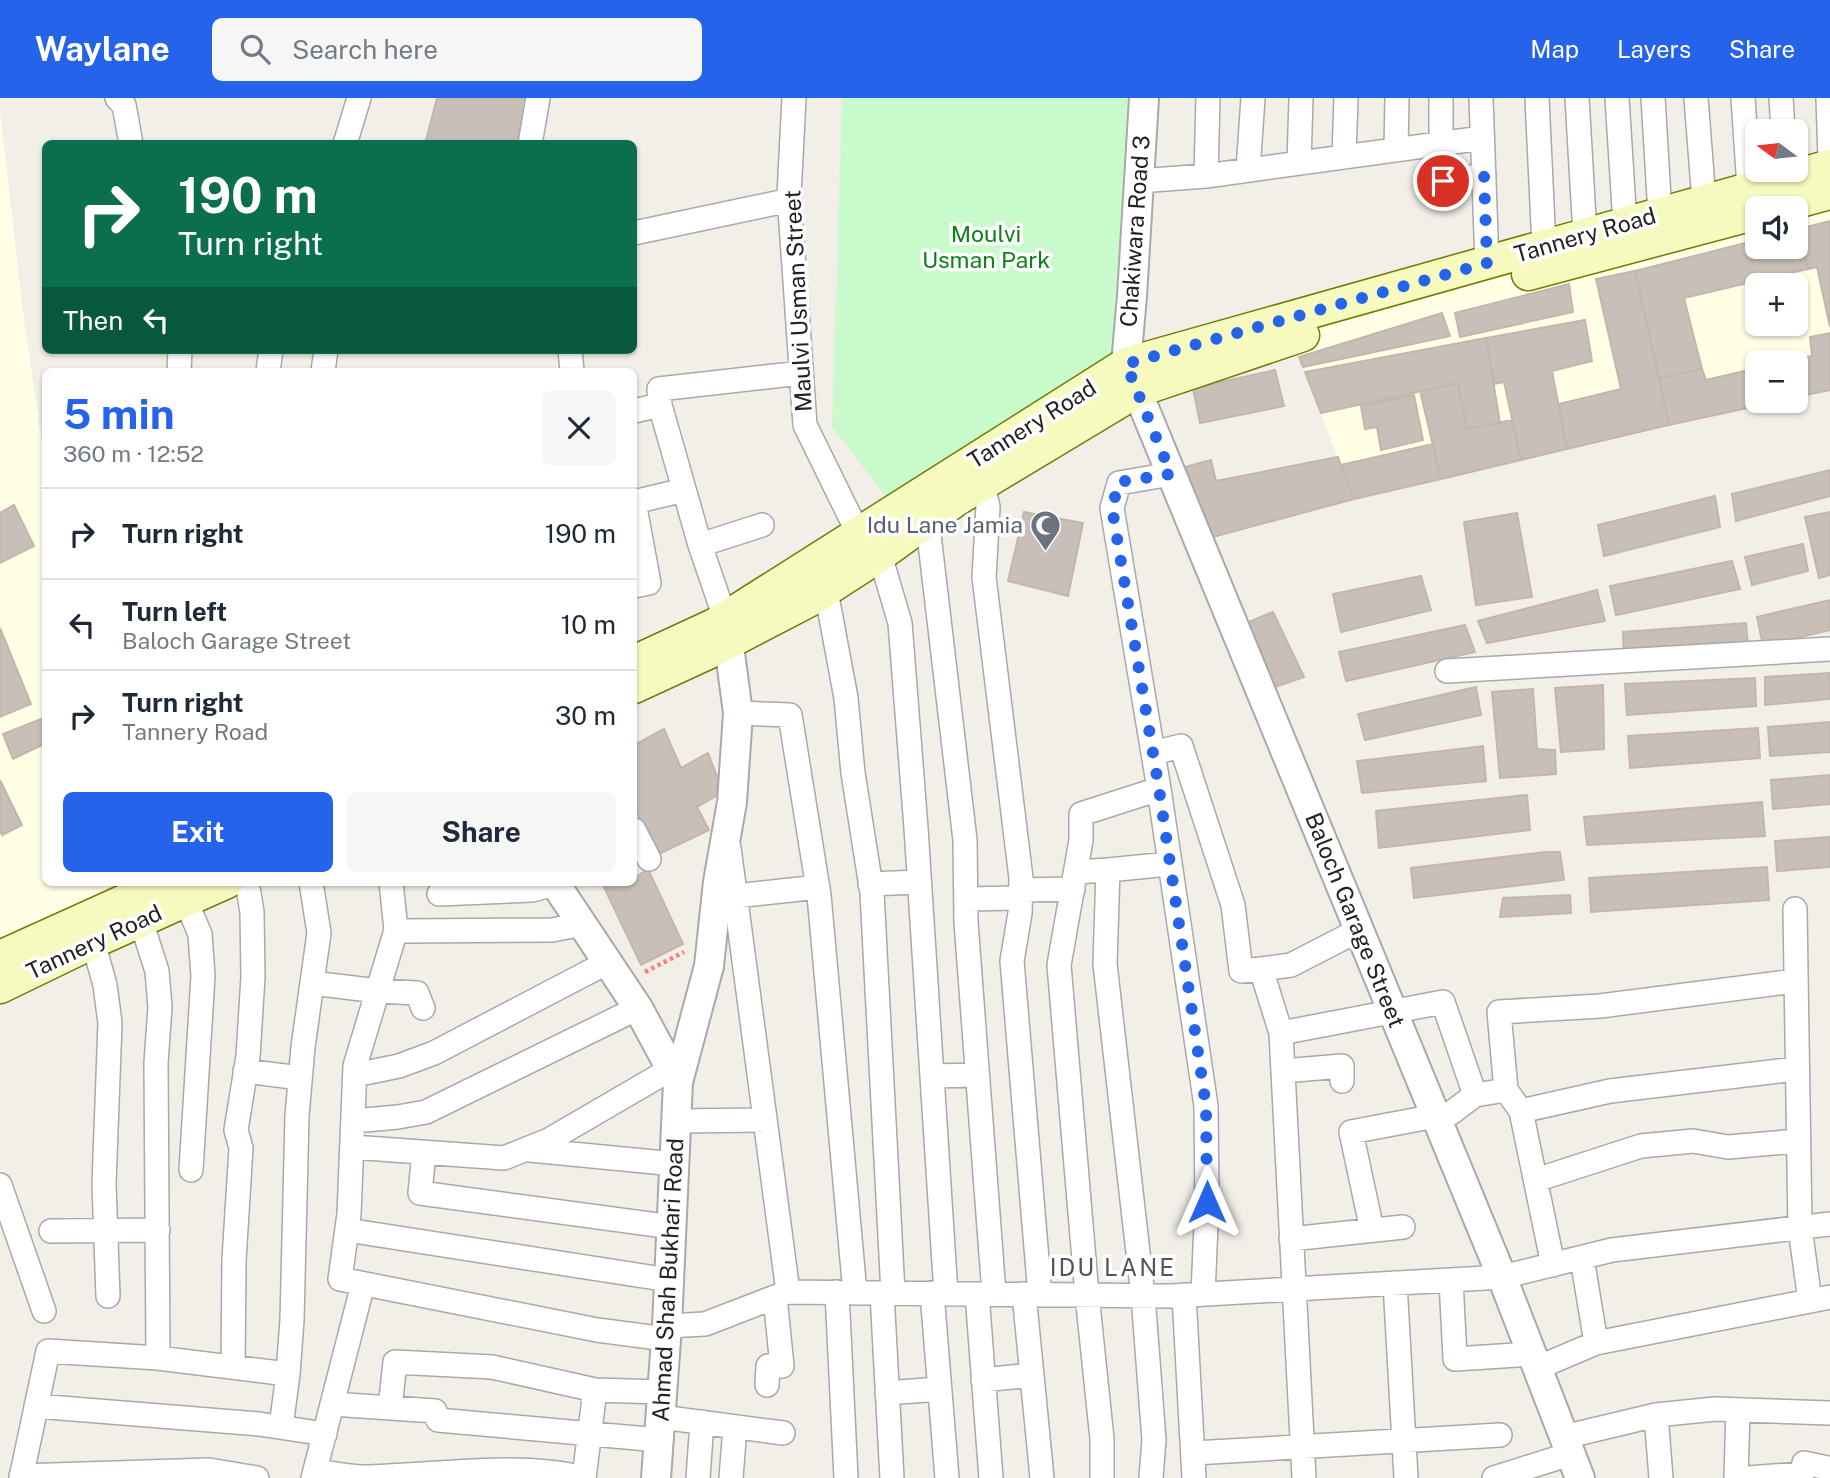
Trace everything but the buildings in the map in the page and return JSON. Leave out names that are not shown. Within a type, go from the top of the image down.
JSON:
[{"type":"main road","name":"Tannery Road","points":[[1808,170],[1830,166]]},
{"type":"main road","name":"Tannery Road","points":[[1759,196],[1776,182]]},
{"type":"main road","points":[[1808,199],[1830,193]]},
{"type":"main road","name":"Tannery Road","points":[[637,685],[727,630],[858,533],[1131,377],[1487,263],[1704,201],[1745,201]]},
{"type":"main road","name":"Tannery Road","points":[[637,661],[727,630],[826,591],[880,555],[927,518],[983,485],[1131,377],[1327,327],[1745,203]]},
{"type":"main road","name":"Tannery Road","points":[[0,957],[176,890],[202,886]]},
{"type":"main road","name":"Tannery Road","points":[[0,987],[141,921],[176,890]]},
{"type":"street","points":[[117,98],[124,105],[130,140]]},
{"type":"street","points":[[346,140],[359,98]]},
{"type":"street","points":[[531,140],[538,98]]},
{"type":"street","name":"Maulvi Usman Street","points":[[794,98],[790,200],[805,425],[858,533]]},
{"type":"street","name":"Chakiwara Road 3","points":[[1131,377],[1132,296],[1144,98]]},
{"type":"street","points":[[1206,176],[1208,98]]},
{"type":"street","points":[[1248,170],[1253,98]]},
{"type":"street","points":[[1299,163],[1301,98]]},
{"type":"street","points":[[1344,157],[1346,98]]},
{"type":"street","points":[[1396,150],[1397,98]]},
{"type":"street","points":[[1441,98],[1441,144]]},
{"type":"street","points":[[1481,98],[1487,263]]},
{"type":"street","points":[[1537,98],[1544,247]]},
{"type":"street","points":[[1577,98],[1585,235]]},
{"type":"street","points":[[1617,98],[1625,224]]},
{"type":"street","points":[[1653,98],[1660,214]]},
{"type":"street","points":[[1696,98],[1704,201]]},
{"type":"street","points":[[1744,98],[1753,196]]},
{"type":"street","points":[[1781,98],[1782,119]]},
{"type":"street","points":[[1828,98],[1830,159]]},
{"type":"street","points":[[1139,181],[1206,176],[1482,138]]},
{"type":"street","points":[[1443,181],[1484,175]]},
{"type":"street","points":[[637,232],[790,200]]},
{"type":"street","points":[[727,630],[660,405],[659,389],[802,373]]},
{"type":"street","name":"Baloch Garage Street","points":[[1131,377],[1436,1115],[1571,1457]]},
{"type":"street","points":[[637,410],[660,405]]},
{"type":"street","points":[[1171,474],[1119,482],[1112,508],[1159,789],[1206,1106],[1207,1202],[1193,1295],[1194,1478]]},
{"type":"street","points":[[983,485],[988,507],[984,577],[1021,878],[1012,961],[1032,1295],[1032,1375],[1042,1478]]},
{"type":"street","points":[[637,501],[684,490]]},
{"type":"street","points":[[637,518],[649,583],[637,585]]},
{"type":"street","points":[[927,518],[965,840],[985,1294],[983,1380],[990,1478]]},
{"type":"street","points":[[700,545],[762,525]]},
{"type":"street","points":[[880,555],[900,623],[919,882],[932,1076],[940,1389],[947,1478]]},
{"type":"street","points":[[826,591],[846,698],[853,773],[870,884],[892,1478]]},
{"type":"street","name":"Ahmad Shah Bukhari Road","points":[[656,1478],[667,1333],[675,1164],[675,1075],[709,966],[718,882],[732,802],[738,713],[727,630]]},
{"type":"street","points":[[1447,671],[1830,649]]},
{"type":"street","points":[[738,713],[790,715],[818,887],[846,1293],[846,1478]]},
{"type":"street","points":[[1153,753],[1181,746],[1233,905],[1241,971],[1291,965],[1359,930]]},
{"type":"street","points":[[1102,1478],[1102,1439],[1059,965],[1081,841],[1081,814],[1159,789]]},
{"type":"street","points":[[727,831],[765,1120],[782,1295],[782,1366],[768,1366],[767,1385]]},
{"type":"street","points":[[637,837],[649,859]]},
{"type":"street","points":[[966,899],[1021,894],[1108,870],[1169,864]]},
{"type":"street","points":[[1108,870],[1105,964],[1143,1296],[1154,1440],[1151,1478]]},
{"type":"street","points":[[870,884],[919,882]]},
{"type":"street","points":[[233,1367],[234,1260],[241,1148],[236,1130],[245,1071],[253,977],[252,912],[248,886]]},
{"type":"street","points":[[281,1427],[288,1374],[300,1078],[319,933],[312,886]]},
{"type":"street","points":[[391,886],[396,930],[355,1066],[347,1230],[340,1279],[597,1330],[667,1333],[705,1324],[782,1295],[1193,1295],[1502,1277],[1612,1250],[1830,1224]]},
{"type":"street","points":[[439,894],[484,887],[532,890],[545,886]]},
{"type":"street","name":"Ahmad Shah Bukhari Road","points":[[556,886],[638,1008],[675,1075]]},
{"type":"street","points":[[736,896],[818,887]]},
{"type":"street","points":[[176,890],[200,934],[203,976],[191,1170]]},
{"type":"street","points":[[1451,1280],[1455,1359],[1534,1361],[1595,1343],[1820,1299],[1800,1228],[1794,909]]},
{"type":"street","points":[[141,921],[157,971],[160,1007],[156,1063],[158,1358]]},
{"type":"street","points":[[404,932],[552,930],[583,924]]},
{"type":"street","points":[[93,942],[105,985],[110,1023],[104,1184],[107,1296]]},
{"type":"street","points":[[1261,970],[1281,1033],[1304,1478]]},
{"type":"street","points":[[355,1075],[399,1066],[434,1053],[615,973]]},
{"type":"street","points":[[1553,1265],[1521,1111],[1506,1090],[1499,1012],[1600,1006],[1795,981]]},
{"type":"street","points":[[312,983],[417,993],[423,1008]]},
{"type":"street","points":[[1281,1033],[1443,1002],[1475,1094]]},
{"type":"street","points":[[353,1121],[426,1112],[638,1008]]},
{"type":"street","points":[[1283,1071],[1342,1066],[1342,1081]]},
{"type":"street","points":[[1521,1111],[1610,1091],[1796,1069]]},
{"type":"street","points":[[245,1071],[300,1078]]},
{"type":"street","points":[[352,1147],[504,1157],[550,1140],[675,1075]]},
{"type":"street","points":[[932,1076],[977,1075]]},
{"type":"street","points":[[1372,1230],[1351,1132],[1451,1113],[1475,1094],[1506,1090]]},
{"type":"street","points":[[677,1121],[765,1120]]},
{"type":"street","points":[[1535,1180],[1642,1146],[1693,1141],[1728,1147],[1797,1141]]},
{"type":"street","points":[[523,1150],[675,1164]]},
{"type":"street","points":[[424,1152],[420,1193],[672,1227]]},
{"type":"street","points":[[0,1185],[44,1311]]},
{"type":"street","points":[[1291,1239],[1403,1227]]},
{"type":"street","points":[[51,1231],[158,1230]]},
{"type":"street","points":[[347,1230],[669,1280]]},
{"type":"street","points":[[1583,1258],[1595,1343]]},
{"type":"street","points":[[1395,1283],[1406,1478]]},
{"type":"street","points":[[363,1284],[314,1474],[360,1477],[568,1474],[584,1478],[595,1390]]},
{"type":"street","points":[[257,1478],[209,1470],[21,1477],[48,1351],[158,1358],[288,1374]]},
{"type":"street","points":[[390,1408],[394,1362],[492,1367],[595,1390],[661,1416],[783,1433]]},
{"type":"street","points":[[983,1380],[1032,1375]]},
{"type":"street","points":[[887,1393],[940,1389]]},
{"type":"street","points":[[332,1404],[435,1411],[439,1419],[589,1434],[661,1416]]},
{"type":"street","points":[[36,1406],[281,1427],[325,1434]]},
{"type":"street","points":[[1494,1478],[1517,1475],[1571,1457],[1656,1415],[1715,1409],[1830,1413]]},
{"type":"street","points":[[1736,1478],[1738,1410]]},
{"type":"street","points":[[1656,1415],[1661,1478]]},
{"type":"street","points":[[698,1478],[702,1422]]},
{"type":"street","points":[[731,1478],[735,1427]]},
{"type":"street","points":[[1194,1453],[1500,1435]]},
{"type":"street","points":[[1748,1478],[1802,1474],[1804,1463],[1828,1468],[1829,1478]]},
{"type":"path","points":[[615,973],[713,936]]},
{"type":"shaded area","points":[[0,109],[22,305],[42,444],[42,886],[109,886],[114,923],[0,976]]},
{"type":"shaded area","points":[[1830,165],[1830,390],[1808,395],[1808,350],[1745,350],[1745,409],[1354,499],[1284,320],[1770,182],[1808,182],[1808,171]]},
{"type":"green space","name":"Moulvi Usman Park","points":[[842,98],[1144,98],[1126,364],[896,509],[832,427]]},
{"type":"place","name":"Idu Lane Jamia","points":[[1046,552]]},
{"type":"district","name":"IDU LANE","points":[[1113,1268]]},
{"type":"route","points":[[1207,1202],[1206,1106],[1159,789],[1112,508],[1119,482],[1171,474],[1126,364],[1487,263],[1484,175],[1443,181]]}]
